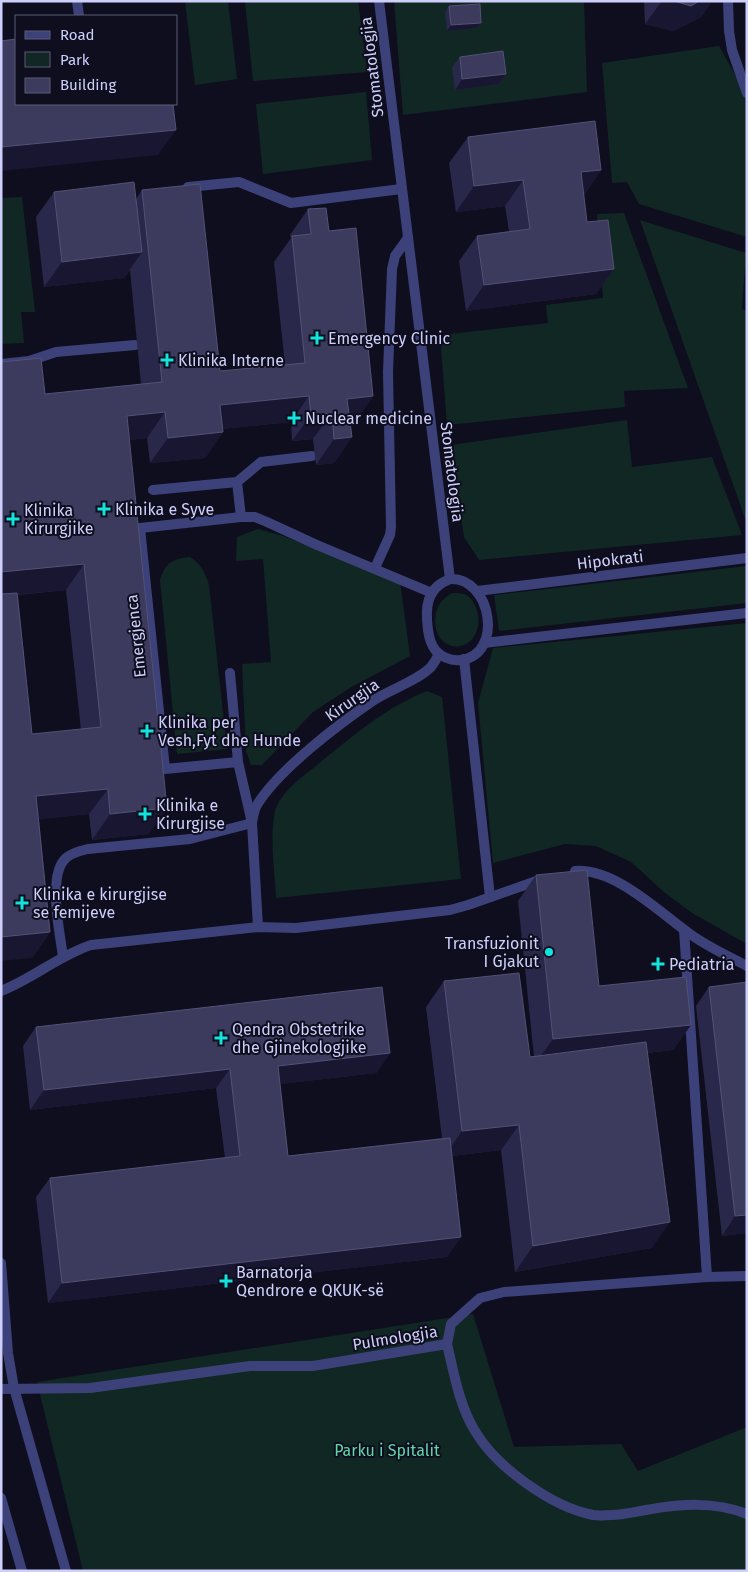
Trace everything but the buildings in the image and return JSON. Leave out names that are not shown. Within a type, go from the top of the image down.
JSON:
[{"type":"street","points":[[77,1],[79,15]]},
{"type":"street","name":"Stomatologjia","points":[[379,1],[450,579]]},
{"type":"street","points":[[728,1],[732,50],[747,93]]},
{"type":"street","points":[[179,188],[239,182],[291,203],[401,189]]},
{"type":"street","points":[[375,568],[390,535],[391,527],[388,372],[392,269],[396,256],[408,238]]},
{"type":"street","points":[[1,364],[29,361],[56,352],[135,345]]},
{"type":"street","points":[[153,490],[237,482],[261,462],[312,456]]},
{"type":"street","points":[[237,482],[241,517]]},
{"type":"street","name":"Emergjenca","points":[[238,762],[165,769],[140,528],[255,517],[432,593]]},
{"type":"street","name":"Hipokrati","points":[[477,591],[747,558]]},
{"type":"street","points":[[450,579],[464,581],[477,591],[484,603],[487,614],[488,629],[484,643],[477,653],[464,659],[451,660],[439,654],[431,642],[426,614],[432,593],[443,582],[450,579]]},
{"type":"street","points":[[484,643],[747,613]]},
{"type":"street","name":"Kirurgjia","points":[[252,823],[256,807],[263,796],[298,760],[332,731],[375,699],[422,674],[431,667],[439,654]]},
{"type":"street","points":[[464,659],[490,897]]},
{"type":"street","name":"Kirurgjia","points":[[230,673],[238,762],[252,823],[258,927]]},
{"type":"street","points":[[63,957],[56,886],[59,871],[65,858],[75,852],[88,849],[190,840],[252,823]]},
{"type":"street","points":[[1,991],[35,975],[73,951],[106,943],[258,927],[296,928],[450,910],[560,874],[583,871],[604,875],[623,884],[684,930],[747,966]]},
{"type":"street","points":[[684,930],[707,1277]]},
{"type":"street","points":[[1,1263],[8,1353],[14,1388],[66,1571]]},
{"type":"street","points":[[447,1344],[451,1324],[480,1298],[504,1292],[707,1277],[747,1276]]},
{"type":"street","name":"Pulmologjia","points":[[1,1389],[90,1388],[250,1366],[314,1366],[447,1344],[460,1397],[474,1431],[497,1458],[514,1474],[540,1492],[566,1506],[594,1515],[614,1515],[676,1505],[701,1504],[734,1509],[747,1514]]},
{"type":"street","points":[[1,1498],[22,1571]]},
{"type":"green space","points":[[185,1],[228,1],[237,79],[195,85]]},
{"type":"green space","points":[[245,1],[358,1],[367,72],[253,81]]},
{"type":"green space","points":[[394,1],[584,1],[587,92],[403,115]]},
{"type":"green space","points":[[719,46],[747,96],[747,237],[639,204],[627,182],[612,183],[602,63]]},
{"type":"green space","points":[[366,92],[372,160],[263,174],[256,104]]},
{"type":"green space","points":[[22,197],[35,312],[21,312],[24,343],[1,344],[1,198]]},
{"type":"green space","points":[[624,213],[688,388],[624,391],[625,407],[447,425],[440,335],[548,323],[546,305],[603,298],[597,214]]},
{"type":"green space","points":[[640,220],[746,253],[742,309],[747,311],[747,524]]},
{"type":"green space","points":[[627,420],[632,467],[712,457],[742,535],[479,560],[464,537],[451,445]]},
{"type":"green space","points":[[258,529],[283,536],[400,581],[410,656],[353,686],[313,712],[262,765],[251,765],[246,751],[242,664],[271,662],[263,559],[236,561],[237,537]]},
{"type":"green space","points":[[190,557],[202,569],[209,585],[227,749],[177,754],[160,580],[164,570],[170,563],[178,559]]},
{"type":"green space","points":[[747,566],[747,603],[499,631],[494,595]]},
{"type":"green space","points":[[453,593],[468,596],[477,609],[478,625],[476,632],[473,638],[460,646],[449,645],[442,640],[435,625],[436,612],[439,606],[447,596]]},
{"type":"green space","points":[[747,623],[747,944],[692,913],[664,892],[631,862],[596,846],[565,844],[493,863],[478,703],[493,648]]},
{"type":"green space","points":[[427,691],[442,697],[461,879],[276,898],[273,826],[277,806],[284,794],[369,724],[397,706]]},
{"type":"green space","name":"Parku i Spitalit","points":[[473,1314],[514,1447],[621,1444],[638,1471],[747,1427],[747,1571],[83,1571],[37,1382]]},
{"type":"place","name":"Emergency Clinic","points":[[317,338]]},
{"type":"place","name":"Klinika Interne","points":[[167,360]]},
{"type":"place","name":"Nuclear medicine","points":[[294,418]]},
{"type":"place","name":"Klinika e Syve","points":[[104,509]]},
{"type":"place","name":"Klinika Kirurgjike","points":[[13,519]]},
{"type":"place","name":"Klinika per Vesh,Fyt dhe Hunde","points":[[147,731]]},
{"type":"place","name":"Klinika e Kirurgjise","points":[[145,814]]},
{"type":"place","name":"Klinika e kirurgjise se femijeve","points":[[22,903]]},
{"type":"place","name":"Transfuzionit I Gjakut","points":[[549,952]]},
{"type":"place","name":"Pediatria","points":[[658,964]]},
{"type":"place","name":"Qendra Obstetrike dhe Gjinekologjike","points":[[221,1038]]},
{"type":"place","name":"Barnatorja Qendrore e QKUK-së","points":[[226,1281]]}]
